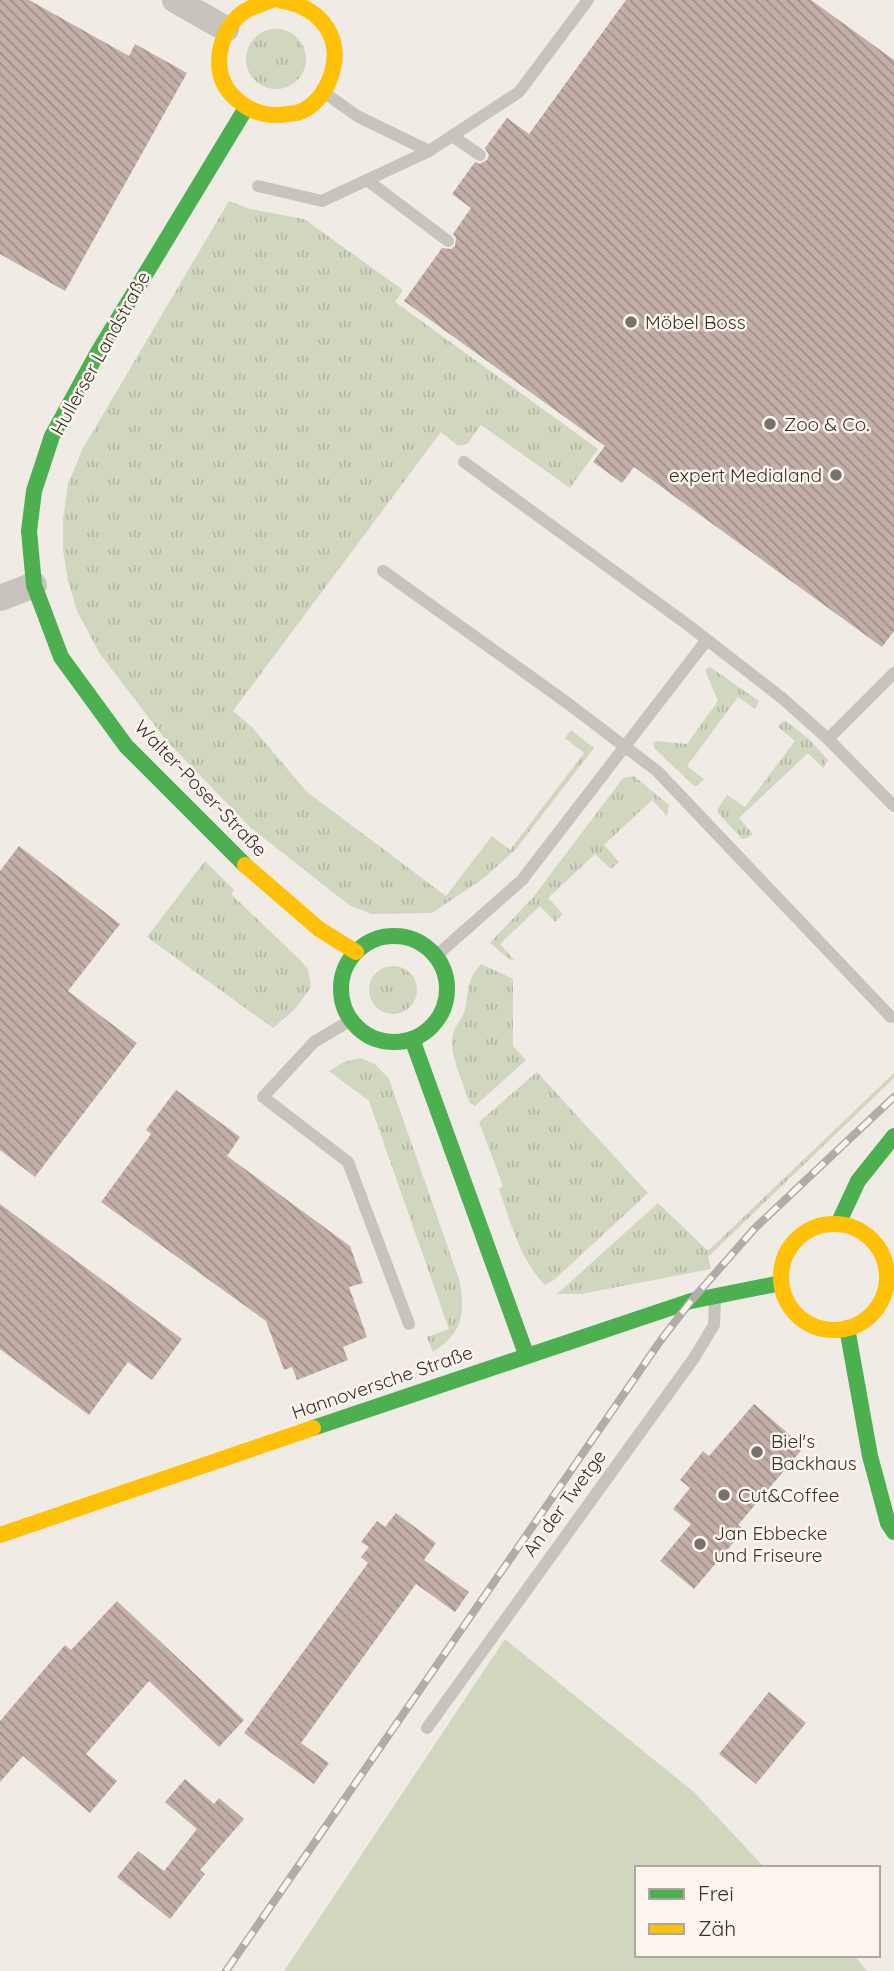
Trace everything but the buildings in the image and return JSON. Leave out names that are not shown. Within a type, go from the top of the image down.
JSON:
[{"type":"street","points":[[175,0],[226,29]]},
{"type":"street","points":[[272,0],[256,3],[239,13],[226,29],[219,45],[218,63],[222,81],[232,96],[246,108],[263,116],[283,116],[302,111],[324,92],[335,64],[334,44],[326,26],[302,2],[279,0]]},
{"type":"street","name":"Hullerser Landstraße","points":[[34,585],[29,531],[34,491],[52,436],[104,342],[246,108]]},
{"type":"street","points":[[0,598],[34,585]]},
{"type":"street","name":"Walter-Poser-Straße","points":[[34,585],[61,657],[127,746],[226,847],[279,895],[319,929],[356,952]]},
{"type":"street","points":[[388,937],[406,937],[423,944],[436,957],[444,971],[447,988],[445,1004],[438,1019],[427,1032],[412,1040],[384,1042],[371,1037],[351,1020],[344,1007],[341,992],[348,964],[356,952],[371,942],[388,937]]},
{"type":"street","points":[[412,1040],[526,1354]]},
{"type":"street","points":[[838,1224],[858,1181],[894,1136]]},
{"type":"street","points":[[838,1224],[854,1227],[869,1236],[890,1263],[882,1301],[870,1317],[836,1330],[816,1328],[799,1317],[787,1302],[781,1283],[784,1260],[796,1240],[815,1227],[838,1224]]},
{"type":"street","name":"Hannoversche Straße","points":[[0,1535],[526,1354],[691,1301],[781,1283]]},
{"type":"street","points":[[846,1328],[870,1457],[888,1523],[894,1532]]},
{"type":"lane","points":[[258,186],[322,201],[429,151],[519,92],[588,0]]},
{"type":"lane","points":[[324,92],[357,116],[429,151]]},
{"type":"lane","points":[[452,136],[480,155]]},
{"type":"lane","points":[[367,180],[447,241]]},
{"type":"lane","points":[[464,462],[782,698],[828,739],[894,806]]},
{"type":"lane","points":[[383,571],[657,771],[891,1017]]},
{"type":"lane","points":[[436,957],[522,880],[706,640]]},
{"type":"lane","points":[[828,739],[894,673]]},
{"type":"lane","points":[[351,1020],[314,1042],[263,1097],[348,1162],[409,1324]]},
{"type":"lane","name":"An der Twetge","points":[[427,1728],[694,1358],[715,1325],[714,1296]]},
{"type":"green space","points":[[276,29],[288,31],[301,42],[306,59],[304,71],[293,84],[276,89],[264,87],[251,76],[246,59],[248,47],[259,34]]},
{"type":"green space","points":[[229,201],[250,209],[304,219],[403,290],[395,302],[598,449],[570,488],[481,425],[467,444],[458,446],[441,432],[233,711],[251,726],[307,792],[446,896],[492,836],[510,850],[584,753],[565,738],[571,730],[594,748],[516,849],[484,878],[432,913],[372,914],[349,905],[250,827],[166,740],[100,654],[77,611],[68,581],[63,550],[63,520],[68,484],[82,450]]},
{"type":"green space","points":[[710,667],[759,701],[755,709],[738,697],[687,766],[704,779],[694,786],[654,748],[653,743],[687,744],[718,701],[706,673],[706,669]]},
{"type":"green space","points":[[783,721],[810,740],[828,760],[823,768],[808,753],[739,818],[753,834],[742,839],[717,810],[727,795],[745,807],[795,741],[778,727]]},
{"type":"green space","points":[[634,776],[669,805],[667,816],[652,800],[604,845],[619,862],[611,869],[595,854],[548,898],[563,914],[555,922],[540,906],[500,944],[514,960],[510,960],[490,943],[534,896],[623,778]]},
{"type":"green space","points":[[205,861],[234,890],[231,894],[308,969],[311,988],[294,1010],[273,1028],[147,937]]},
{"type":"green space","points":[[481,964],[513,979],[513,1046],[526,1060],[475,1106],[470,1103],[461,1078],[452,1041],[454,1030],[465,1009],[471,979]]},
{"type":"green space","points":[[393,966],[410,973],[417,990],[410,1007],[393,1014],[376,1007],[369,990],[376,973]]},
{"type":"green space","points":[[360,1058],[375,1064],[389,1079],[459,1279],[462,1302],[460,1321],[451,1337],[433,1352],[427,1337],[449,1329],[369,1101],[329,1071],[344,1062]]},
{"type":"green space","points":[[537,1072],[648,1193],[554,1280],[545,1285],[529,1264],[517,1240],[499,1189],[503,1186],[479,1122]]},
{"type":"green space","points":[[894,1073],[894,1078],[708,1257],[711,1269],[581,1294],[557,1294],[658,1203],[708,1251]]},
{"type":"green space","points":[[505,1639],[695,1793],[763,1866],[635,1866],[635,1957],[856,1957],[867,1971],[284,1971]]},
{"type":"railway","points":[[226,1971],[661,1340],[755,1228],[894,1097]]},
{"type":"traffic: fast","points":[[245,865],[126,746],[61,657],[34,585],[29,531],[34,491],[52,436],[97,354],[246,108]]},
{"type":"traffic: fast","points":[[394,936],[414,940],[431,952],[443,969],[447,989],[443,1009],[431,1026],[414,1038],[394,1042],[374,1038],[357,1026],[345,1009],[341,989],[345,969],[357,952],[374,940],[394,936]]},
{"type":"traffic: fast","points":[[412,1039],[526,1354]]},
{"type":"traffic: fast","points":[[838,1224],[858,1181],[894,1136]]},
{"type":"traffic: fast","points":[[313,1428],[691,1301],[781,1283]]},
{"type":"traffic: fast","points":[[847,1328],[870,1456],[888,1523],[894,1532]]},
{"type":"traffic: slow","points":[[272,0],[245,11],[234,21],[223,41],[219,63],[224,84],[236,99],[247,107],[272,115],[300,112],[318,100],[329,81],[334,52],[332,39],[318,18],[307,10],[279,0]]},
{"type":"traffic: slow","points":[[245,865],[319,929],[356,952]]},
{"type":"traffic: slow","points":[[834,1224],[854,1228],[871,1240],[883,1257],[887,1277],[883,1297],[871,1314],[854,1326],[834,1330],[814,1326],[797,1314],[785,1297],[781,1277],[785,1257],[797,1240],[814,1228],[834,1224]]},
{"type":"traffic: slow","points":[[0,1535],[313,1428]]},
{"type":"place","name":"Möbel Boss","points":[[631,322]]},
{"type":"place","name":"Zoo & Co.","points":[[770,424]]},
{"type":"place","name":"expert Medialand","points":[[836,475]]},
{"type":"place","name":"Biel's Backhaus","points":[[757,1452]]},
{"type":"place","name":"Cut&Coffee","points":[[724,1495]]},
{"type":"place","name":"Jan Ebbecke und Friseure","points":[[700,1544]]}]
